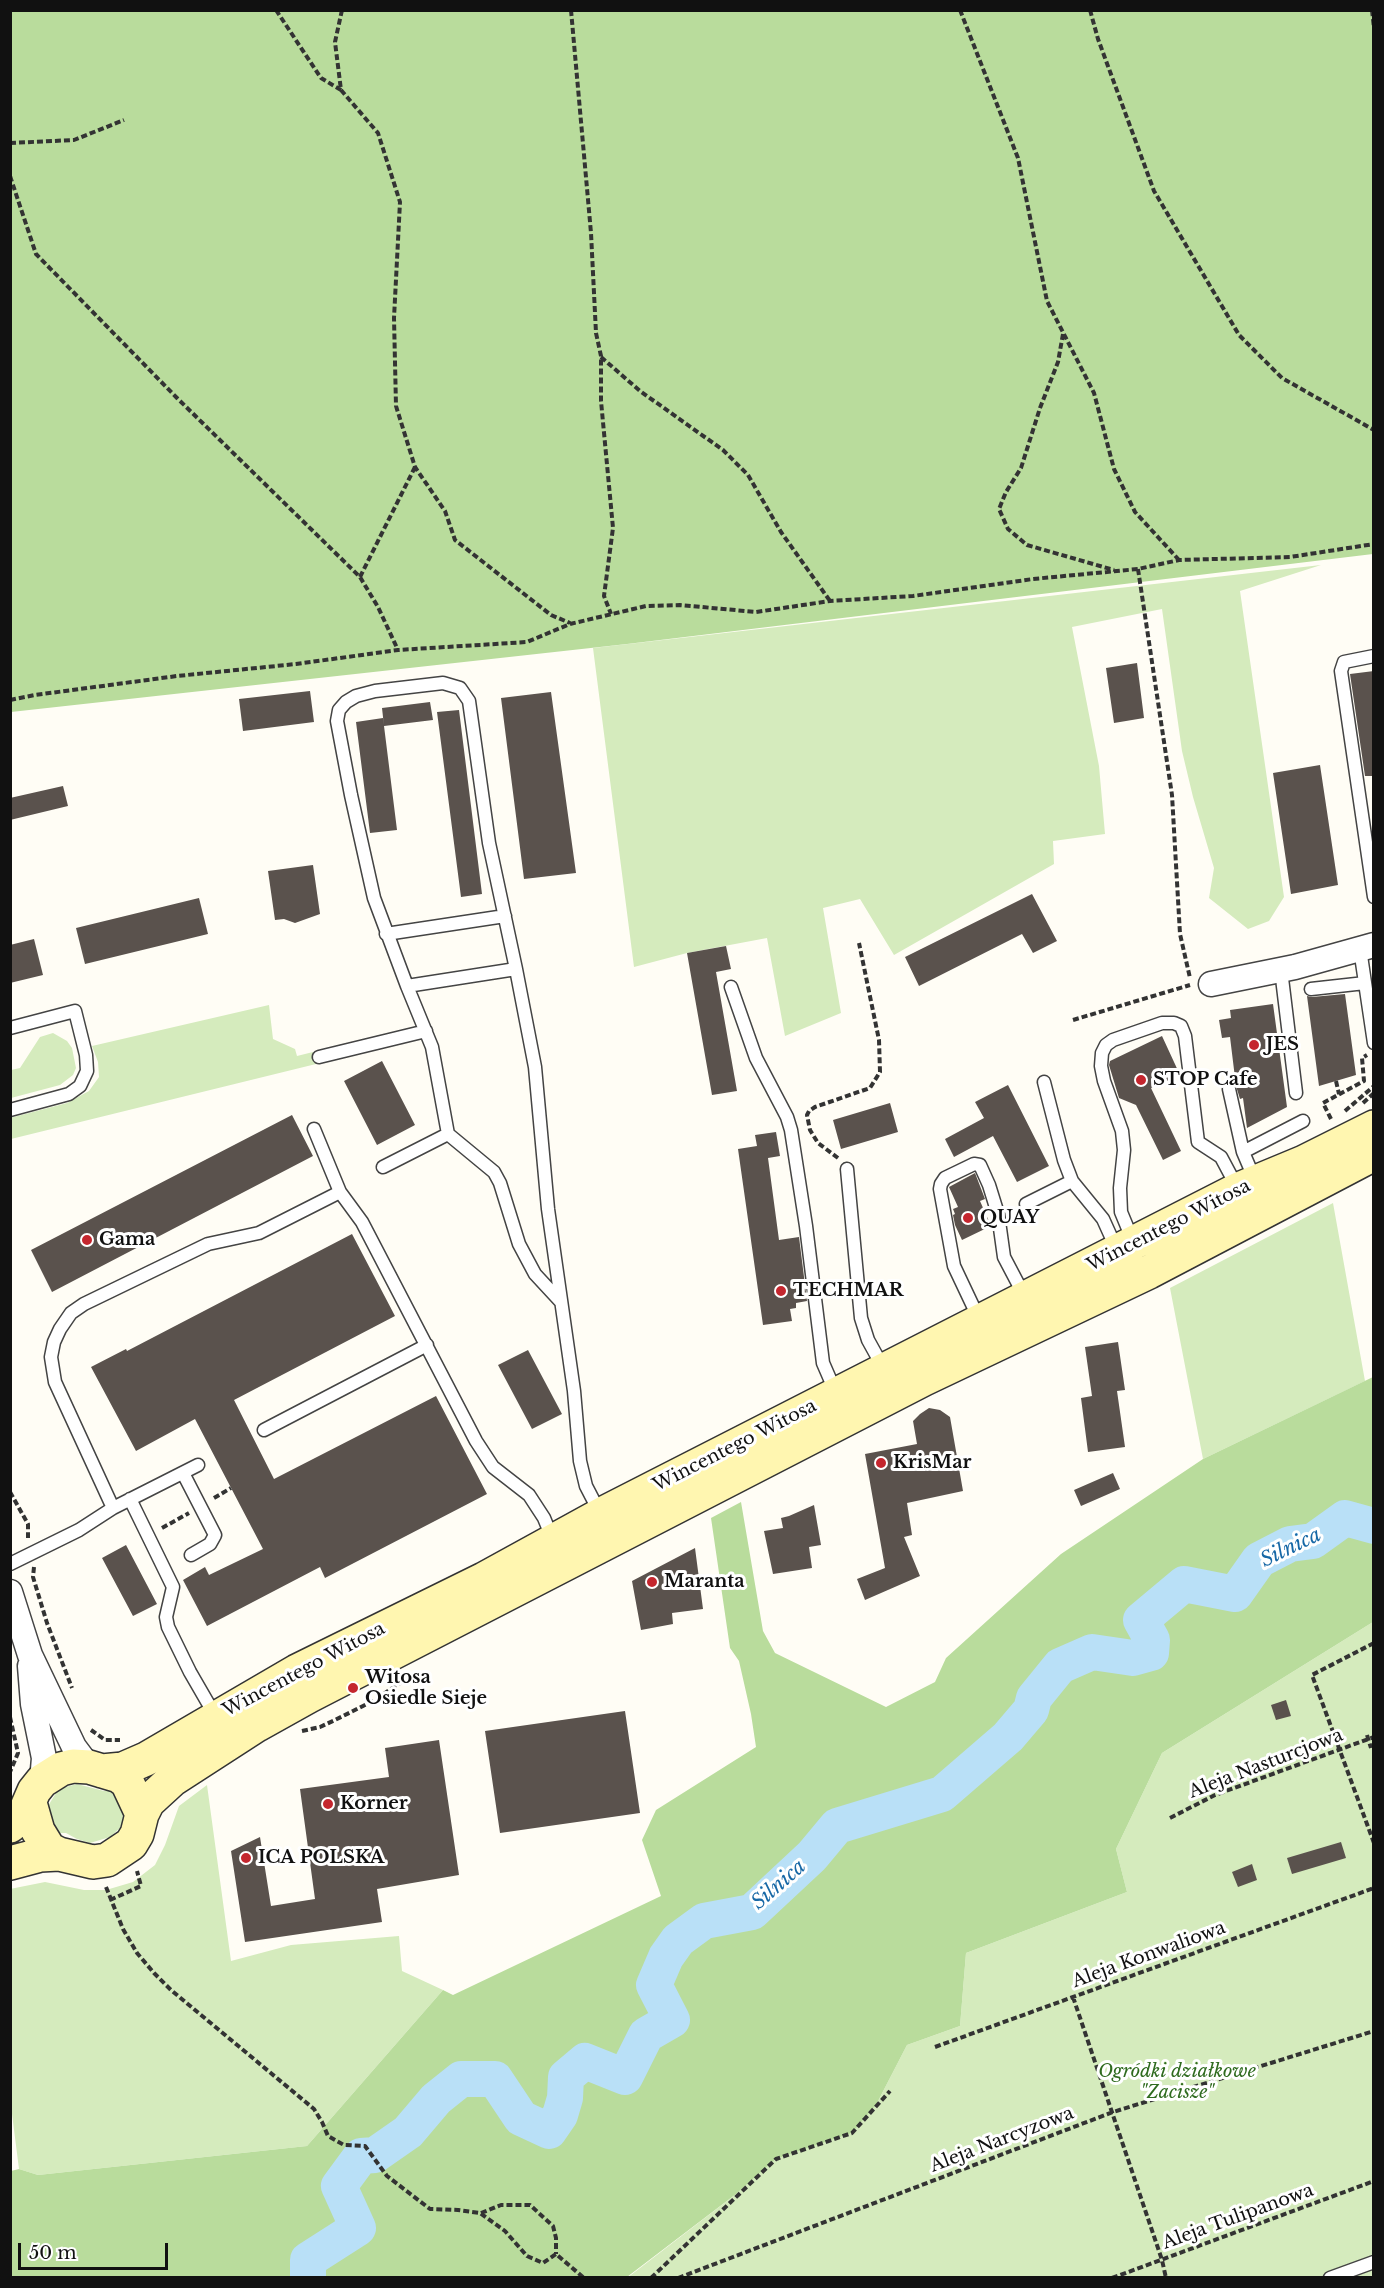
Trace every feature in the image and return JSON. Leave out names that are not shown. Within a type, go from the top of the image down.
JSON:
[{"type":"main road","name":"Wincentego Witosa","points":[[98,1753],[135,1764],[166,1749],[297,1671],[484,1579],[601,1515],[884,1369],[1126,1247],[1240,1198],[1304,1162],[1374,1127]]},
{"type":"main road","name":"Wincentego Witosa","points":[[142,1814],[148,1802],[172,1780],[257,1725],[309,1696],[944,1369],[1092,1299],[1374,1154]]},
{"type":"main road","points":[[98,1753],[127,1782],[142,1814],[137,1834],[131,1844],[107,1860],[93,1862],[59,1854],[49,1849],[28,1803],[61,1769],[73,1766],[98,1753]]},
{"type":"main road","points":[[10,1863],[40,1855],[59,1854]]},
{"type":"street","points":[[1201,984],[1281,970],[1367,947]]},
{"type":"street","points":[[10,1592],[30,1654],[74,1747],[98,1753]]},
{"type":"street","points":[[28,1803],[44,1758],[33,1704],[30,1654]]},
{"type":"lane","points":[[1374,656],[1344,662],[1341,670],[1374,897]]},
{"type":"lane","points":[[560,1301],[535,1274],[519,1244],[494,1172],[448,1134],[438,1069],[426,1031],[406,986],[374,898],[348,784],[338,721],[339,710],[345,702],[356,696],[375,691],[443,683],[454,684],[466,694],[469,701],[489,843],[534,1067],[548,1209],[574,1390],[581,1468],[586,1486],[601,1515]]},
{"type":"lane","points":[[386,934],[505,916]]},
{"type":"lane","points":[[1367,947],[1365,983],[1374,1043]]},
{"type":"lane","points":[[406,986],[516,969]]},
{"type":"lane","points":[[1281,970],[1296,1093]]},
{"type":"lane","points":[[1311,989],[1365,983]]},
{"type":"lane","points":[[731,987],[756,1058],[787,1117],[791,1130],[823,1363],[837,1394]]},
{"type":"lane","points":[[10,1028],[75,1011],[86,1055],[87,1071],[80,1086],[69,1094],[10,1110]]},
{"type":"lane","points":[[1126,1247],[1120,1188],[1124,1150],[1122,1131],[1101,1066],[1102,1053],[1106,1045],[1113,1040],[1162,1023],[1174,1023],[1181,1026],[1185,1036],[1198,1142],[1221,1157],[1240,1198]]},
{"type":"lane","points":[[319,1057],[426,1031]]},
{"type":"lane","points":[[1044,1082],[1064,1160],[1072,1180],[1126,1247]]},
{"type":"lane","points":[[1209,1240],[1240,1198],[1243,1152],[1229,1089]]},
{"type":"lane","points":[[1243,1152],[1303,1121]]},
{"type":"lane","points":[[314,1129],[340,1192],[362,1222],[476,1441],[493,1467],[529,1495],[544,1518],[553,1541]]},
{"type":"lane","points":[[383,1167],[448,1134]]},
{"type":"lane","points":[[980,1321],[954,1266],[940,1189],[945,1178],[974,1164],[980,1165],[989,1185],[998,1214],[1005,1257],[1026,1298]]},
{"type":"lane","points":[[847,1169],[861,1318],[872,1348],[884,1369]]},
{"type":"lane","points":[[1026,1204],[1072,1180]]},
{"type":"lane","points":[[113,1508],[55,1382],[52,1370],[54,1342],[71,1313],[84,1304],[208,1244],[259,1233],[340,1192]]},
{"type":"lane","points":[[264,1430],[427,1345]]},
{"type":"lane","points":[[10,1564],[79,1530],[113,1508],[198,1465]]},
{"type":"lane","points":[[183,1473],[215,1535],[210,1544],[191,1555]]},
{"type":"lane","points":[[130,1499],[173,1587],[166,1617],[168,1627],[190,1672],[217,1718]]},
{"type":"lane","points":[[1330,2277],[1374,2262]]},
{"type":"path","points":[[276,10],[321,78],[341,90],[378,134],[400,202],[394,318],[396,406],[415,468],[445,511],[455,540],[551,615],[570,624]]},
{"type":"path","points":[[341,90],[335,42],[342,10]]},
{"type":"path","points":[[571,10],[590,221],[596,333],[601,356],[601,401],[613,528],[604,596],[611,614]]},
{"type":"path","points":[[960,10],[1018,158],[1047,301],[1094,393],[1114,469],[1135,512],[1179,560]]},
{"type":"path","points":[[1090,10],[1098,39],[1154,191],[1239,335],[1282,378],[1374,430]]},
{"type":"path","points":[[1372,10],[1374,28]]},
{"type":"path","points":[[10,143],[74,140],[124,120]]},
{"type":"path","points":[[10,176],[36,254],[177,398],[360,577],[378,607],[398,650]]},
{"type":"path","points":[[1064,333],[1058,362],[1040,408],[1021,468],[1006,492],[999,510],[1008,530],[1027,545],[1117,571]]},
{"type":"path","points":[[601,356],[640,391],[723,450],[748,475],[780,532],[830,601]]},
{"type":"path","points":[[360,577],[415,468]]},
{"type":"path","points":[[10,700],[153,679],[398,650],[527,642],[570,624],[646,606],[680,605],[756,612],[830,601],[913,596],[1033,579],[1138,569],[1179,560],[1290,557],[1374,544]]},
{"type":"path","points":[[1073,1020],[1201,984],[1180,933],[1169,774],[1138,569]]},
{"type":"path","points":[[847,1169],[842,1161],[818,1143],[810,1130],[807,1115],[815,1107],[870,1088],[879,1072],[879,1040],[859,943]]},
{"type":"path","points":[[1331,1122],[1323,1102],[1364,1081],[1362,1058],[1374,1055]]},
{"type":"path","points":[[1336,1081],[1339,1094]]},
{"type":"path","points":[[1362,1096],[1374,1086]]},
{"type":"path","points":[[10,1492],[28,1524],[27,1542]]},
{"type":"path","points":[[34,1564],[33,1577],[47,1623],[74,1692]]},
{"type":"path","points":[[1374,1643],[1312,1676],[1374,1843]]},
{"type":"path","points":[[320,1727],[374,1701],[410,1676]]},
{"type":"path","points":[[10,1717],[18,1753],[10,1772]]},
{"type":"path","points":[[88,1725],[105,1740],[127,1739]]},
{"type":"path","points":[[86,1733],[98,1753]]},
{"type":"path","points":[[1367,1737],[1371,1748]]},
{"type":"path","name":"Aleja Nasturcjowa","points":[[1170,1818],[1215,1795],[1338,1750],[1367,1737],[1374,1737]]},
{"type":"path","points":[[110,1900],[141,1886],[137,1871]]},
{"type":"path","points":[[105,1885],[123,1929],[137,1953],[171,1990],[314,2109],[328,2136],[335,2142],[365,2146],[378,2167],[387,2176],[430,2209],[480,2213],[505,2231],[527,2256],[543,2263],[556,2254]]},
{"type":"path","name":"Aleja Konwaliowa","points":[[935,2047],[1374,1888]]},
{"type":"path","points":[[1073,1996],[1166,2277]]},
{"type":"path","name":"Aleja Narcyzowa","points":[[678,2277],[1113,2112],[1374,2031]]},
{"type":"path","points":[[651,2277],[776,2159],[852,2133],[890,2091]]},
{"type":"path","name":"Aleja Tulipanowa","points":[[1112,2277],[1374,2181]]},
{"type":"path","points":[[480,2213],[501,2205],[530,2205],[553,2226],[556,2254]]},
{"type":"path","points":[[556,2254],[584,2277]]},
{"type":"green space","points":[[10,11],[1373,11],[1373,554],[627,644],[11,712]]},
{"type":"green space","points":[[1321,565],[1240,591],[1284,897],[1269,921],[1248,929],[1209,898],[1214,868],[1182,751],[1162,609],[1072,627],[1099,766],[1105,834],[1053,841],[1054,864],[894,955],[860,899],[823,908],[841,1013],[785,1036],[767,938],[687,953],[634,967],[593,648]]},
{"type":"green space","points":[[269,1005],[273,1039],[295,1049],[297,1056],[313,1052],[316,1064],[11,1139],[10,1118],[67,1103],[89,1091],[99,1077],[98,1062],[92,1046]]},
{"type":"green space","points":[[53,1033],[67,1041],[72,1048],[76,1068],[73,1075],[60,1085],[11,1098],[11,1070],[20,1068],[40,1037]]},
{"type":"green space","points":[[1333,1203],[1365,1381],[1203,1459],[1170,1288]]},
{"type":"green space","points":[[1373,1377],[1373,1622],[1162,1753],[1116,1849],[1127,1892],[966,1953],[960,2026],[907,2045],[876,2105],[852,2133],[776,2159],[736,2194],[627,2277],[11,2277],[11,2171],[19,2169],[38,2175],[307,2146],[443,1990],[453,1995],[661,1896],[642,1840],[656,1810],[756,1747],[739,1661],[730,1648],[711,1518],[741,1502],[763,1631],[775,1653],[886,1707],[935,1682],[946,1658],[1061,1554],[1203,1459]]},
{"type":"green space","name":"Ogródki działkowe \"Zacisze\"","points":[[1373,1622],[1373,2277],[627,2278],[736,2194],[776,2159],[852,2133],[876,2105],[907,2045],[960,2026],[966,1953],[1127,1892],[1116,1849],[1162,1753]]},
{"type":"green space","points":[[77,1784],[104,1791],[114,1791],[125,1815],[120,1828],[110,1837],[90,1843],[66,1833],[57,1833],[47,1814],[48,1806],[62,1788]]},
{"type":"green space","points":[[207,1785],[231,1961],[291,1945],[399,1936],[402,1971],[443,1990],[307,2146],[38,2175],[19,2169],[11,2106],[10,1889],[45,1882],[84,1890],[106,1890],[133,1882],[155,1865],[179,1806]]},
{"type":"building","points":[[1137,663],[1144,718],[1114,723],[1106,668]]},
{"type":"building","points":[[1374,671],[1374,776],[1365,776],[1350,674]]},
{"type":"building","points":[[310,691],[314,722],[243,731],[239,699]]},
{"type":"building","points":[[551,692],[576,873],[524,879],[501,698]]},
{"type":"building","points":[[430,702],[433,720],[384,726],[382,708]]},
{"type":"building","points":[[459,710],[482,894],[461,897],[437,712]]},
{"type":"building","points":[[383,718],[397,830],[370,833],[356,722]]},
{"type":"building","points":[[1320,765],[1338,885],[1291,894],[1273,773]]},
{"type":"building","points":[[63,786],[68,806],[10,820],[10,798]]},
{"type":"building","points":[[313,865],[320,914],[295,923],[284,919],[275,920],[268,871]]},
{"type":"building","points":[[1032,894],[1057,941],[1033,953],[1022,934],[919,986],[905,957]]},
{"type":"building","points":[[199,898],[208,934],[85,964],[76,928]]},
{"type":"building","points":[[34,939],[43,975],[10,983],[10,945]]},
{"type":"building","points":[[726,946],[731,969],[716,972],[737,1091],[712,1095],[687,953]]},
{"type":"building","points":[[1345,994],[1356,1075],[1319,1086],[1307,996]]},
{"type":"building","points":[[1273,1004],[1287,1107],[1247,1128],[1243,1098],[1240,1099],[1236,1086],[1230,1037],[1222,1038],[1219,1020],[1231,1018],[1230,1010]]},
{"type":"building","points":[[1162,1036],[1180,1075],[1151,1088],[1181,1151],[1163,1160],[1136,1105],[1119,1098],[1109,1065],[1110,1061]]},
{"type":"building","points":[[382,1061],[415,1125],[377,1145],[344,1081]]},
{"type":"building","points":[[1008,1085],[1049,1166],[1017,1182],[993,1136],[954,1157],[945,1139],[984,1118],[975,1102]]},
{"type":"building","points":[[890,1103],[898,1132],[841,1149],[833,1120]]},
{"type":"building","points":[[292,1115],[313,1156],[52,1292],[31,1250]]},
{"type":"building","points":[[776,1132],[780,1156],[768,1158],[779,1240],[799,1237],[807,1301],[796,1303],[796,1308],[790,1309],[792,1321],[763,1325],[738,1149],[757,1146],[755,1135]]},
{"type":"building","points":[[975,1173],[985,1199],[980,1201],[991,1226],[962,1240],[953,1215],[955,1214],[953,1209],[958,1207],[949,1187]]},
{"type":"building","points":[[352,1234],[395,1316],[234,1400],[274,1479],[436,1396],[487,1494],[325,1578],[320,1567],[207,1626],[183,1580],[205,1567],[209,1575],[263,1549],[195,1419],[136,1451],[91,1367],[126,1349],[127,1351]]},
{"type":"building","points":[[1118,1342],[1125,1390],[1117,1391],[1125,1447],[1088,1452],[1081,1398],[1092,1396],[1085,1347]]},
{"type":"building","points":[[528,1350],[562,1414],[532,1429],[498,1365]]},
{"type":"building","points":[[929,1408],[940,1410],[950,1417],[963,1491],[907,1503],[912,1535],[904,1537],[920,1576],[865,1600],[857,1579],[885,1568],[865,1454],[917,1444],[913,1421]]},
{"type":"building","points":[[1113,1473],[1120,1489],[1081,1506],[1074,1490]]},
{"type":"building","points":[[814,1505],[821,1545],[809,1547],[812,1568],[773,1574],[764,1531],[783,1528],[781,1518]]},
{"type":"building","points":[[126,1545],[157,1604],[133,1616],[102,1558]]},
{"type":"building","points":[[695,1548],[703,1609],[672,1613],[673,1624],[641,1630],[632,1581]]},
{"type":"building","points":[[1286,1700],[1291,1716],[1276,1720],[1271,1705]]},
{"type":"building","points":[[625,1711],[640,1813],[500,1833],[485,1731]]},
{"type":"building","points":[[439,1740],[459,1875],[377,1889],[382,1922],[245,1942],[231,1851],[260,1837],[271,1906],[315,1899],[300,1789],[389,1777],[385,1748]]},
{"type":"building","points":[[1341,1842],[1346,1858],[1292,1874],[1287,1858]]},
{"type":"building","points":[[1252,1864],[1257,1880],[1238,1887],[1232,1872]]},
{"type":"waterway","name":"Silnica","points":[[308,2278],[308,2260],[358,2228],[339,2186],[361,2156],[375,2155],[408,2132],[436,2099],[461,2079],[495,2079],[521,2118],[549,2131],[560,2115],[565,2098],[566,2077],[585,2061],[625,2077],[646,2035],[672,2020],[654,1985],[666,1957],[678,1940],[704,1921],[752,1912],[812,1856],[837,1826],[942,1794],[1008,1737],[1031,1710],[1034,1698],[1060,1666],[1092,1652],[1133,1658],[1151,1653],[1152,1640],[1141,1620],[1184,1584],[1235,1594],[1259,1560],[1290,1544],[1313,1541],[1345,1518],[1374,1526]]},
{"type":"place","name":"JES","points":[[1254,1045]]},
{"type":"place","name":"STOP Cafe","points":[[1141,1080]]},
{"type":"place","name":"QUAY","points":[[968,1218]]},
{"type":"place","name":"Gama","points":[[87,1240]]},
{"type":"place","name":"TECHMAR","points":[[781,1291]]},
{"type":"place","name":"KrisMar","points":[[881,1463]]},
{"type":"place","name":"Maranta","points":[[652,1582]]},
{"type":"place","name":"Witosa Osiedle Sieje","points":[[353,1688]]},
{"type":"place","name":"Korner","points":[[328,1804]]},
{"type":"place","name":"ICA POLSKA","points":[[246,1858]]}]
